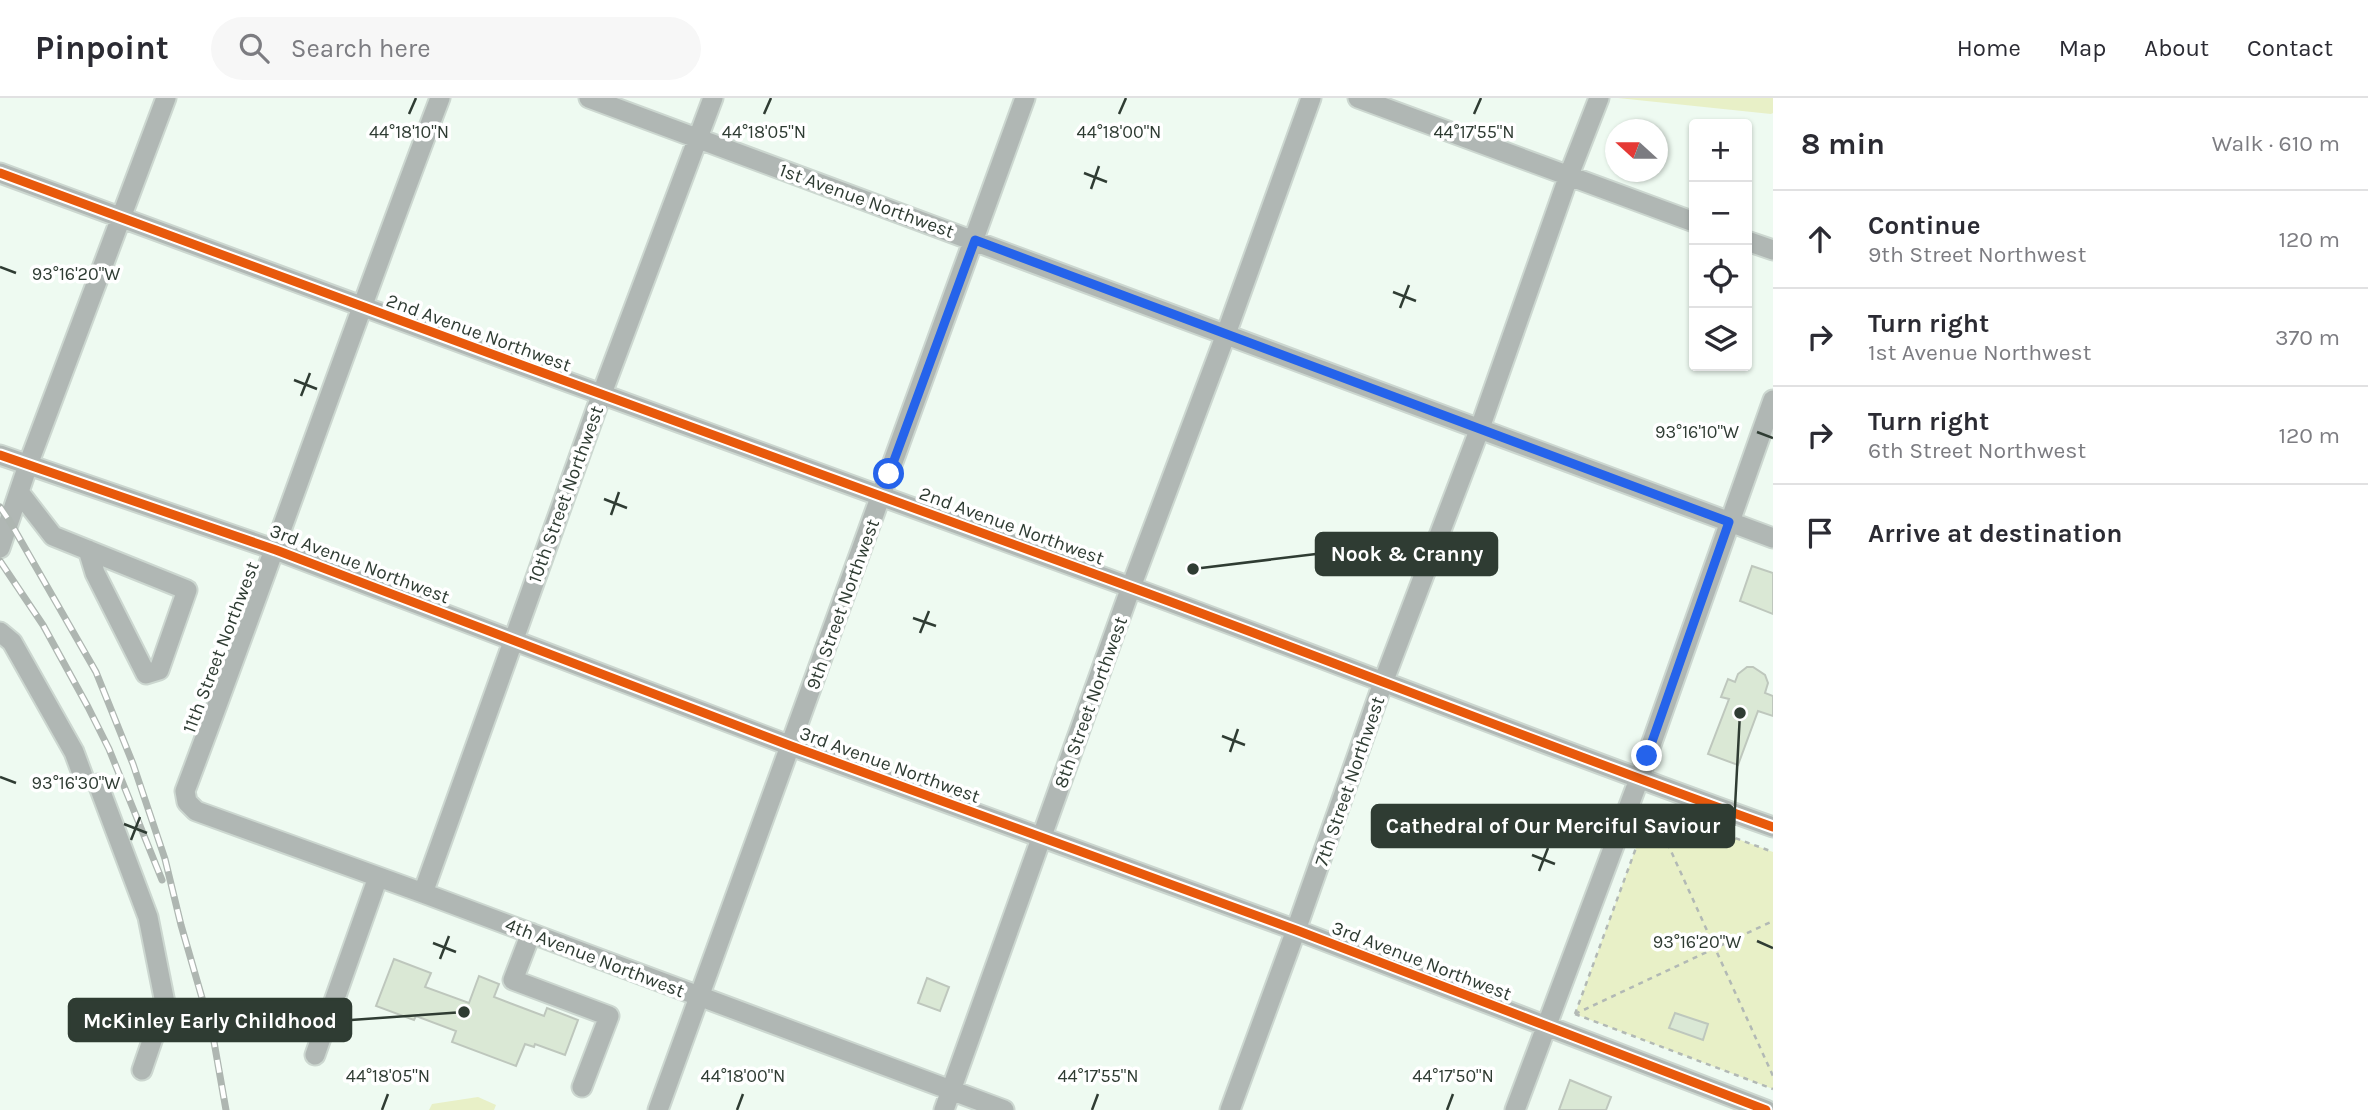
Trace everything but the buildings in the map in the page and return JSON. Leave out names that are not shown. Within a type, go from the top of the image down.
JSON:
[{"type":"street","points":[[0,548],[28,464],[166,98]]},
{"type":"street","name":"11th Street Northwest","points":[[187,802],[185,791],[276,550],[361,307],[440,98]]},
{"type":"street","name":"1st Avenue Northwest","points":[[589,98],[1773,538]]},
{"type":"street","name":"10th Street Northwest","points":[[423,893],[601,396],[713,98]]},
{"type":"street","name":"9th Street Northwest","points":[[658,1110],[1026,98]]},
{"type":"street","name":"8th Street Northwest","points":[[944,1110],[1131,587],[1311,98]]},
{"type":"street","points":[[1358,98],[1689,220]]},
{"type":"street","name":"7th Street Northwest","points":[[1230,1110],[1384,680],[1480,428],[1569,175],[1599,98]]},
{"type":"street","name":"2nd Avenue Northwest","points":[[0,173],[601,396],[1384,680],[1639,779],[1773,827]]},
{"type":"street","points":[[1752,243],[1773,250]]},
{"type":"street","points":[[1515,1110],[1639,779],[1773,400]]},
{"type":"street","name":"3rd Avenue Northwest","points":[[0,455],[276,550],[791,746],[1296,930],[1766,1110]]},
{"type":"street","points":[[19,492],[53,536],[88,550],[187,590],[159,670],[146,674],[95,573],[88,550]]},
{"type":"street","points":[[0,632],[12,642],[91,781],[148,917],[165,1003],[142,1070]]},
{"type":"street","name":"4th Avenue Northwest","points":[[187,802],[196,811],[1004,1110]]},
{"type":"street","points":[[315,1055],[378,877]]},
{"type":"street","points":[[531,933],[513,980],[609,1016],[582,1087]]},
{"type":"path","points":[[1651,807],[1773,852]]},
{"type":"path","points":[[1651,807],[1773,1076]]},
{"type":"path","points":[[1575,1014],[1651,807]]},
{"type":"path","points":[[1575,1014],[1773,921]]},
{"type":"path","points":[[1575,1014],[1773,1089]]},
{"type":"green space","points":[[1618,98],[1773,98],[1773,113],[1771,114]]},
{"type":"green space","points":[[1651,807],[1773,852],[1773,1089],[1575,1014]]},
{"type":"green space","points":[[478,1097],[496,1105],[494,1110],[429,1110],[432,1104]]},
{"type":"railway","points":[[0,507],[96,672],[133,764],[165,859],[213,1036],[226,1110]]},
{"type":"railway","points":[[0,561],[43,625],[88,707],[109,749],[162,880]]},
{"type":"cycle path","points":[[0,173],[1133,588],[1773,827]]},
{"type":"cycle path","points":[[0,455],[276,550],[791,746],[1296,930],[1766,1110]]},
{"type":"place","name":"Nook & Cranny","points":[[1193,569]]},
{"type":"place","name":"Cathedral of Our Merciful Saviour","points":[[1740,713]]},
{"type":"place","name":"McKinley Early Childhood","points":[[464,1012]]},
{"type":"route","points":[[889,474],[975,240],[1729,522],[1647,756]]}]
